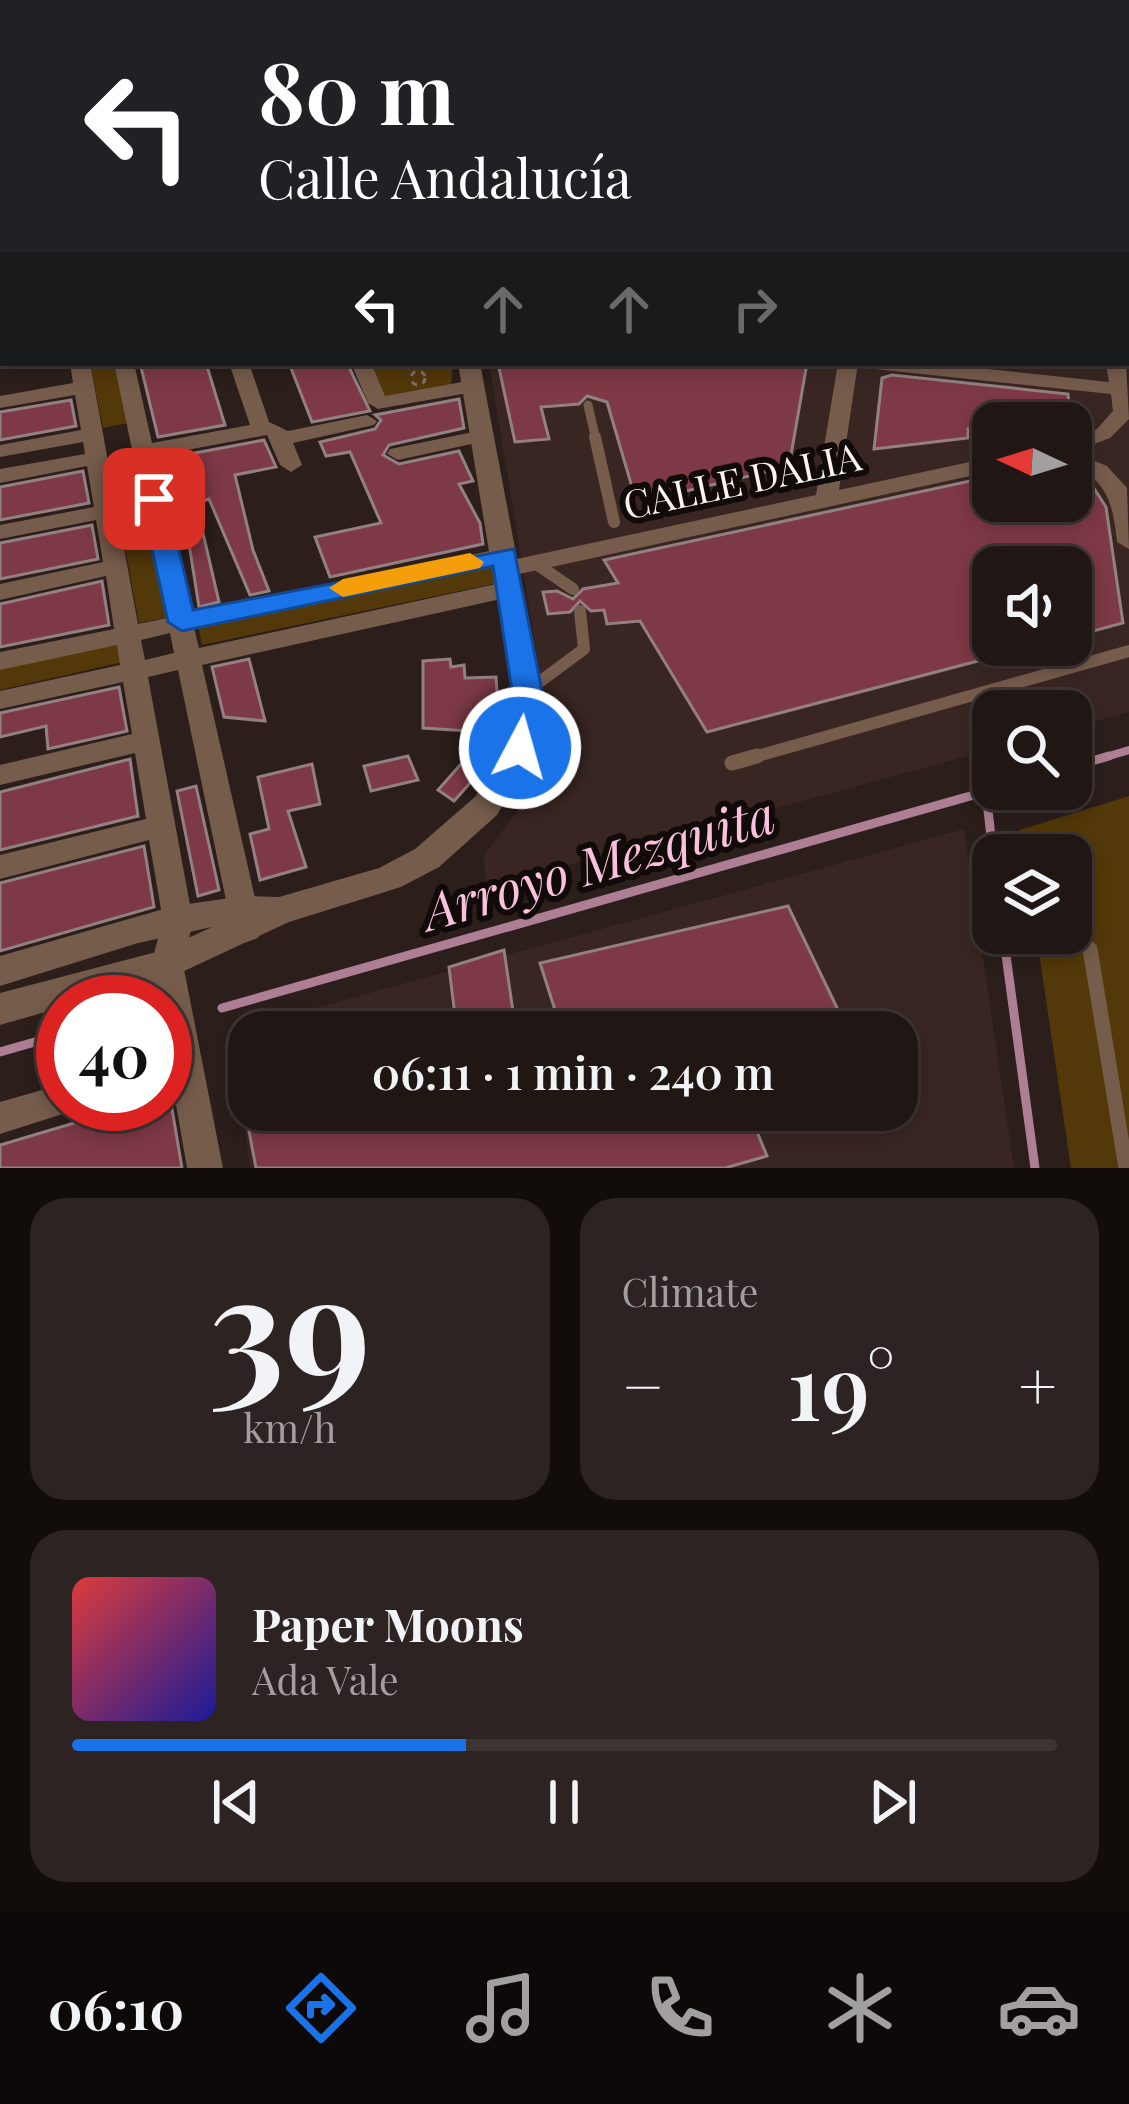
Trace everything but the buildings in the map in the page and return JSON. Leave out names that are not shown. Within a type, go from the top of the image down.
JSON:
[{"type":"street","points":[[125,366],[245,920]]},
{"type":"street","points":[[240,366],[291,466]]},
{"type":"street","points":[[0,971],[178,921],[245,920],[388,878],[459,833],[486,806],[520,748],[527,691],[514,569],[471,375],[378,403],[363,366]]},
{"type":"street","points":[[827,499],[848,366]]},
{"type":"street","points":[[903,366],[1119,389]]},
{"type":"street","points":[[1092,437],[1122,425],[1116,366]]},
{"type":"street","points":[[0,402],[82,375],[178,921],[168,975]]},
{"type":"street","points":[[145,451],[367,421]]},
{"type":"street","points":[[398,454],[482,436]]},
{"type":"street","points":[[0,451],[96,446]]},
{"type":"street","points":[[0,476],[96,446]]},
{"type":"street","name":"CALLE DALIA","points":[[514,569],[972,468]]},
{"type":"street","points":[[1092,470],[1116,483],[1123,493],[1129,542]]},
{"type":"street","points":[[0,532],[106,511]]},
{"type":"street","points":[[0,592],[114,567]]},
{"type":"street","points":[[0,661],[182,622],[514,569]]},
{"type":"street","points":[[0,700],[189,658],[514,569]]},
{"type":"street","points":[[0,775],[147,740]]},
{"type":"street","points":[[0,867],[163,826]]},
{"type":"street","points":[[0,1010],[167,964],[245,920]]},
{"type":"street","points":[[0,1118],[36,1107]]},
{"type":"street","points":[[192,1122],[205,1168]]},
{"type":"lane","points":[[588,405],[614,522]]},
{"type":"lane","points":[[514,569],[573,590]]},
{"type":"lane","points":[[527,691],[584,649],[580,611]]},
{"type":"lane","points":[[732,763],[1129,651]]},
{"type":"lane","points":[[1091,954],[1126,1168]]},
{"type":"path","points":[[412,366],[416,373]]},
{"type":"shaded area","points":[[91,366],[116,366],[128,423],[103,428]]},
{"type":"shaded area","points":[[453,366],[451,388],[381,401],[367,367]]},
{"type":"shaded area","points":[[489,366],[1129,366],[1129,712],[1092,722],[1092,690],[972,690],[972,755],[487,887],[483,857],[533,790],[549,728]]},
{"type":"shaded area","points":[[136,457],[169,617],[139,623],[109,462]]},
{"type":"shaded area","points":[[495,560],[498,583],[202,645],[198,625]]},
{"type":"shaded area","points":[[120,642],[123,662],[0,690],[0,669]]},
{"type":"shaded area","points":[[1129,796],[1129,1168],[1071,1168],[1039,954],[1092,954],[1092,834],[1021,834],[1020,830]]},
{"type":"shaded area","points":[[964,829],[972,883],[972,954],[982,954],[1014,1168],[250,1168],[245,1131],[918,1131],[918,1011],[304,1011]]},
{"type":"waterway","name":"Arroyo Mezquita","points":[[1109,756],[1129,750]]},
{"type":"waterway","name":"Arroyo Mezquita","points":[[1092,761],[1109,756]]},
{"type":"waterway","name":"Arroyo Mezquita","points":[[1099,759],[1109,756]]},
{"type":"waterway","name":"Arroyo Mezquita","points":[[222,1008],[972,796]]},
{"type":"waterway","points":[[988,810],[991,834]]},
{"type":"waterway","points":[[1006,954],[1035,1168]]},
{"type":"waterway","points":[[0,1052],[36,1042]]},
{"type":"slow traffic","points":[[343,588],[470,562]]},
{"type":"route","points":[[154,499],[182,622],[504,555],[527,691],[520,748]]}]
